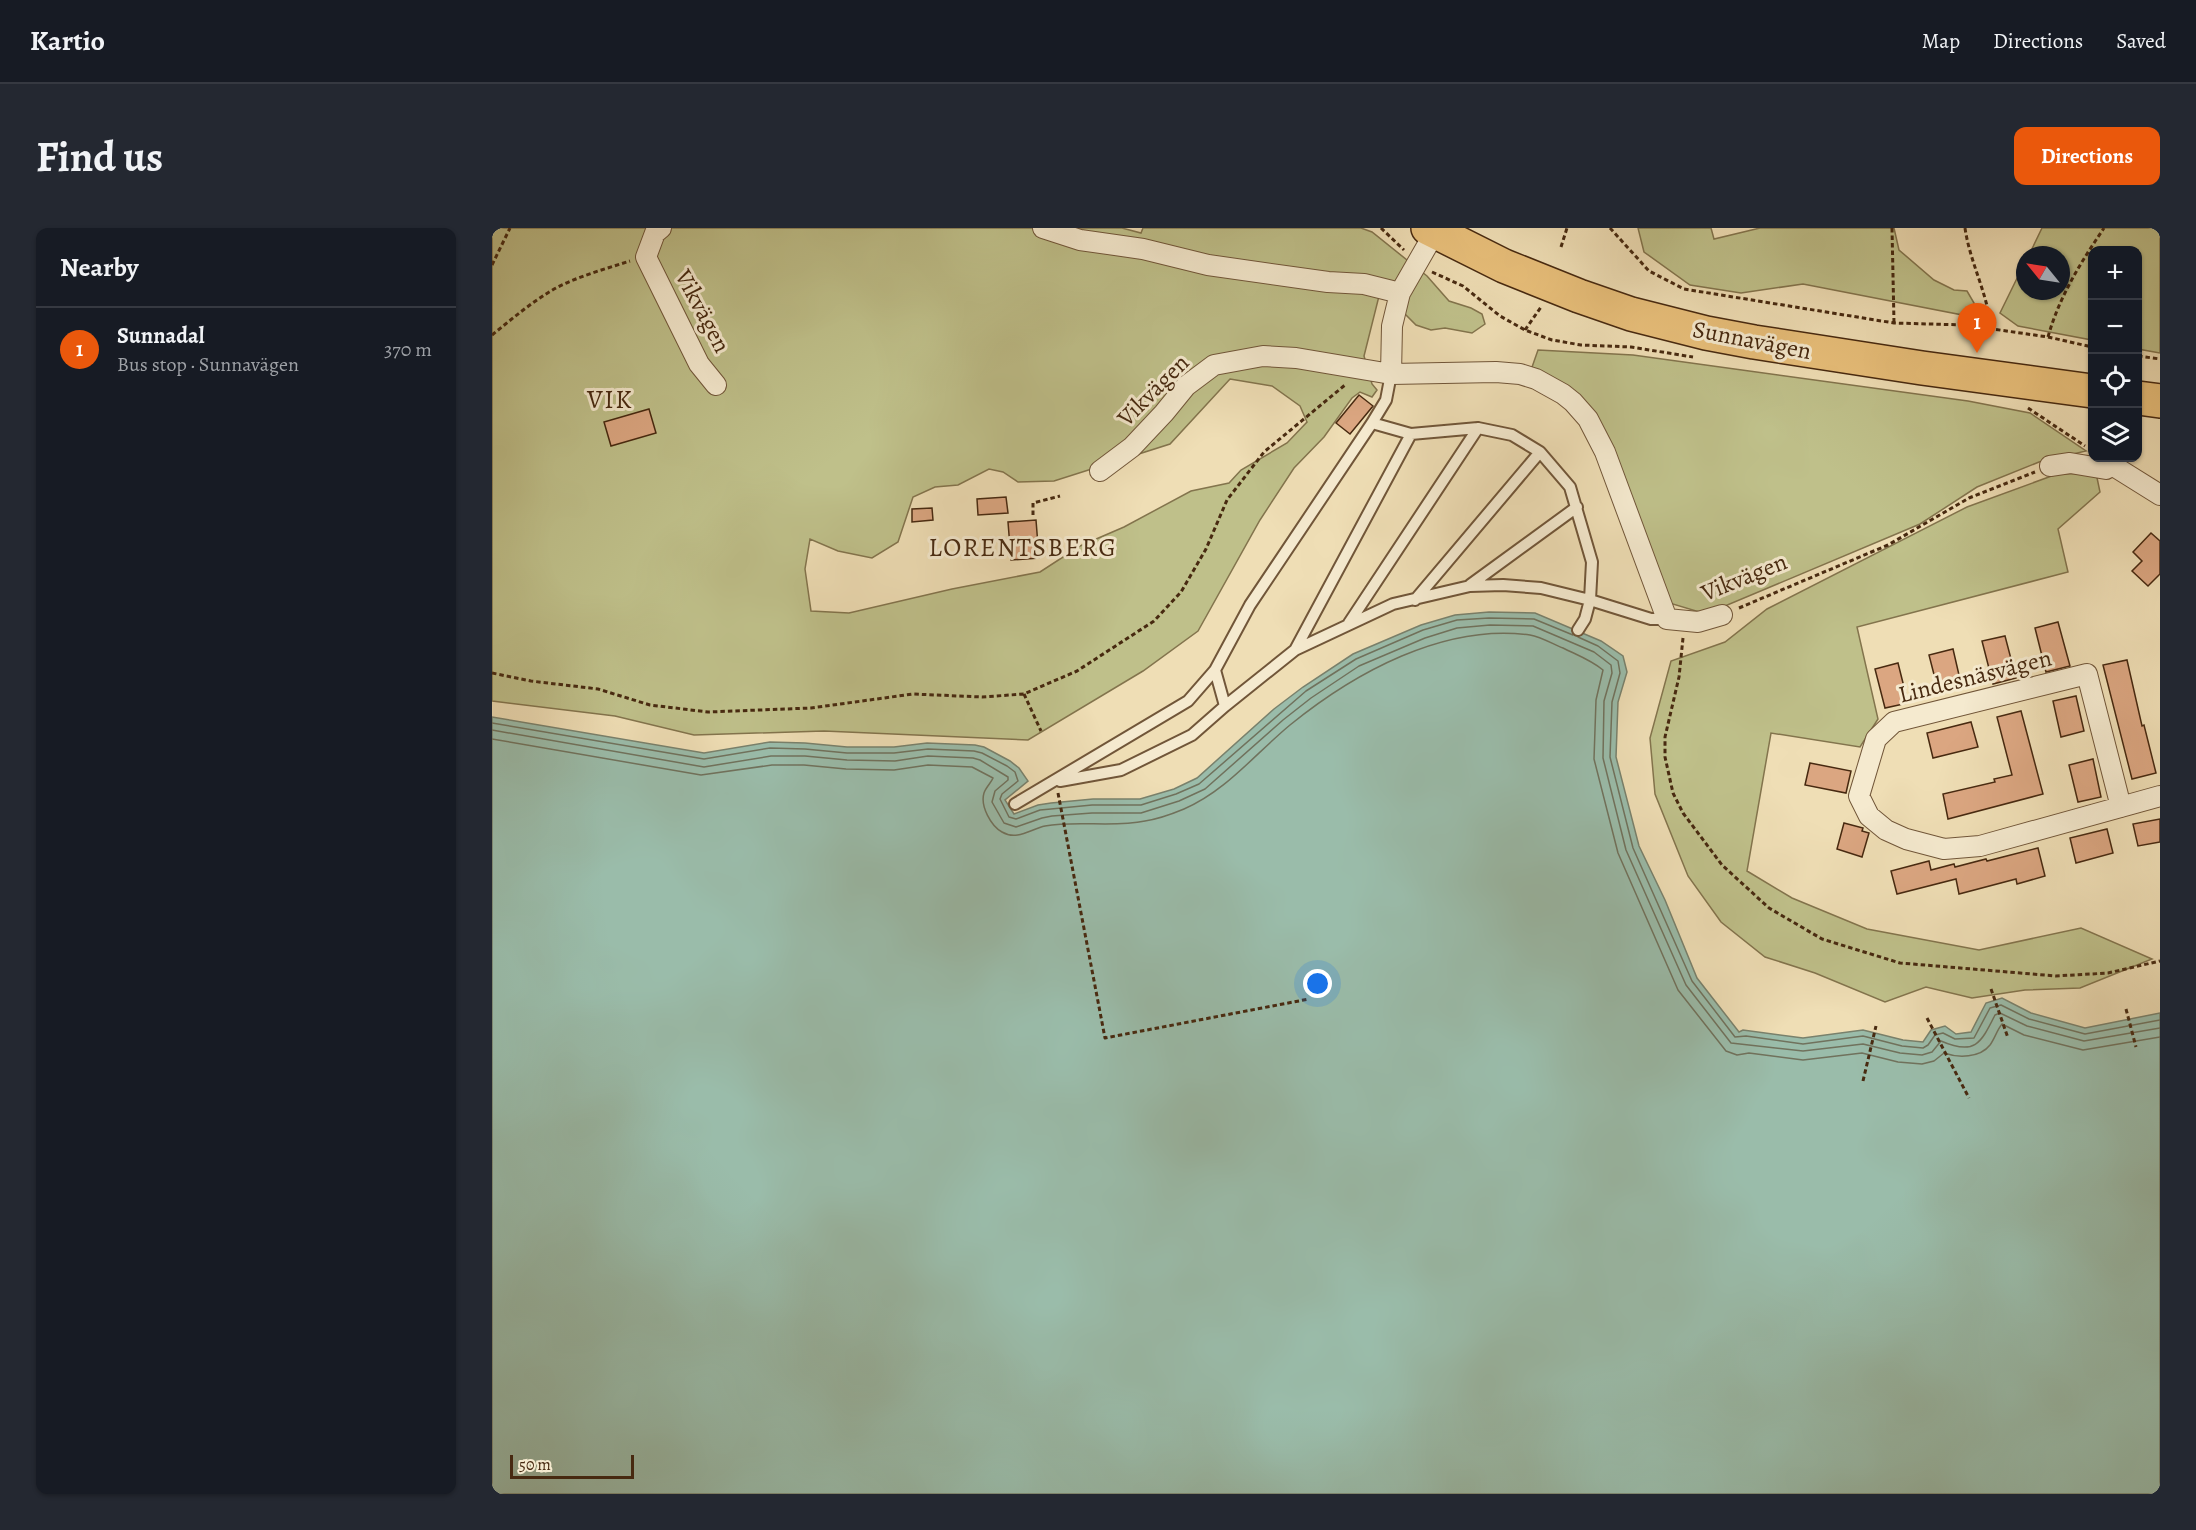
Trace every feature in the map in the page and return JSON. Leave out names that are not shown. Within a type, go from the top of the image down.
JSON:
[{"type":"highway","name":"Sunnavägen","points":[[1477,228],[1532,254],[1601,280],[1699,309],[1876,339],[2088,368]]},
{"type":"highway","name":"Sunnavägen","points":[[1432,230],[1504,266],[1579,296],[1632,314],[1695,330],[1754,342],[2088,390]]},
{"type":"highway","points":[[2142,376],[2160,378]]},
{"type":"highway","points":[[2142,399],[2160,401]]},
{"type":"street","name":"Vikvägen","points":[[661,228],[655,233],[646,257],[699,364],[716,385]]},
{"type":"street","points":[[1043,228],[1080,240],[1143,249],[1208,265],[1328,282],[1364,284],[1400,293]]},
{"type":"street","points":[[1390,374],[1392,326],[1400,293],[1432,230]]},
{"type":"street","name":"Vikvägen","points":[[1100,471],[1132,447],[1164,414],[1186,386],[1214,365],[1263,356],[1296,358],[1390,374],[1509,372],[1536,379],[1573,402],[1588,419],[1605,452],[1675,620],[1698,622],[1722,615]]},
{"type":"street","points":[[2050,466],[2070,464],[2106,469],[2112,465],[2160,495]]},
{"type":"street","name":"Lindesnäsvägen","points":[[2121,807],[2087,674],[1894,722],[1876,739],[1859,796],[1869,816],[1886,830],[1906,839],[1944,849],[1980,846],[2121,807],[2160,796]]},
{"type":"lane","points":[[1015,804],[1188,701],[1215,670],[1250,605],[1372,423],[1386,400],[1390,374]]},
{"type":"lane","points":[[1372,423],[1411,434],[1478,428],[1512,435],[1540,452],[1570,487],[1592,562],[1590,600],[1585,618],[1578,630]]},
{"type":"lane","points":[[1348,624],[1478,428]]},
{"type":"lane","points":[[1295,650],[1411,434]]},
{"type":"lane","points":[[1415,600],[1540,452]]},
{"type":"lane","points":[[1470,586],[1577,507]]},
{"type":"lane","points":[[1051,783],[1121,770],[1192,735],[1295,650],[1394,604],[1470,586],[1503,585],[1541,588],[1651,619],[1675,620]]},
{"type":"lane","points":[[1215,670],[1225,706]]},
{"type":"path","points":[[492,265],[510,228]]},
{"type":"path","points":[[1561,247],[1567,228]]},
{"type":"path","points":[[1610,228],[1649,271],[1684,289],[1758,303],[1894,323],[1965,326],[2048,337],[2088,345]]},
{"type":"path","points":[[1892,228],[1894,323]]},
{"type":"path","points":[[1965,228],[1974,268],[1989,313],[1991,329]]},
{"type":"path","points":[[2048,337],[2052,320],[2069,282],[2104,228]]},
{"type":"path","points":[[492,334],[531,303],[557,288],[592,272],[646,257]]},
{"type":"path","points":[[1525,330],[1547,299]]},
{"type":"path","points":[[2142,357],[2160,359]]},
{"type":"path","points":[[492,673],[598,690],[650,705],[708,712],[811,708],[912,694],[982,697],[1024,694],[1077,671],[1154,621],[1181,592],[1206,549],[1227,500],[1264,452],[1365,370]]},
{"type":"path","name":"Vikvägen","points":[[1722,615],[1888,545],[1969,498],[2050,466]]},
{"type":"path","points":[[1033,515],[1033,503],[1060,496]]},
{"type":"path","points":[[1675,620],[1680,676],[1665,737],[1665,757],[1673,793],[1683,813],[1722,865],[1769,908],[1822,939],[1900,963],[2056,976],[2108,973],[2160,961]]},
{"type":"path","points":[[1024,694],[1041,731]]},
{"type":"path","points":[[1058,793],[1105,1038],[1309,999]]},
{"type":"path","points":[[1991,989],[2008,1038]]},
{"type":"path","points":[[2126,1009],[2136,1047]]},
{"type":"path","points":[[1927,1018],[1969,1098]]},
{"type":"path","points":[[1863,1081],[1876,1026]]},
{"type":"green space","points":[[492,228],[1122,228],[1141,233],[1143,228],[1361,228],[1372,232],[1427,276],[1449,301],[1482,314],[1485,324],[1472,333],[1445,328],[1431,330],[1416,325],[1404,313],[1405,300],[1379,296],[1364,356],[1372,384],[1377,390],[1372,397],[1360,392],[1352,398],[1324,437],[1294,468],[1260,520],[1198,631],[1143,671],[1028,740],[824,731],[694,735],[615,716],[492,701]],"holes":[[[1230,379],[1272,386],[1300,406],[1307,422],[1287,443],[1241,470],[1229,483],[1191,491],[1124,527],[1080,546],[1040,572],[952,589],[849,613],[811,611],[805,569],[810,539],[838,551],[872,558],[898,542],[913,497],[935,487],[958,485],[989,469],[1003,472],[1018,482],[1054,481],[1170,444]]]},
{"type":"green space","points":[[1638,228],[1711,228],[1714,239],[1760,228],[1894,228],[1899,250],[1934,280],[1954,290],[1967,291],[1974,303],[1973,317],[1803,284],[1741,293],[1690,285],[1644,252]]},
{"type":"green space","points":[[2042,228],[2160,228],[2160,353],[2142,350],[2142,246],[2088,246],[2088,339],[2018,326],[2000,313],[2016,280],[2016,300],[2070,300],[2070,246],[2033,246]]},
{"type":"green space","points":[[1538,350],[1633,355],[1968,401],[2030,413],[2086,451],[2039,462],[1977,487],[1920,524],[1706,614],[1666,602],[1611,449],[1531,370]]},
{"type":"green space","points":[[2096,473],[2100,492],[2058,529],[2068,572],[1857,627],[1878,719],[1860,747],[1771,733],[1747,871],[1792,898],[1867,929],[1979,950],[2081,928],[2152,959],[2080,988],[2025,990],[1972,998],[1926,987],[1885,1002],[1815,973],[1765,957],[1721,922],[1688,876],[1655,794],[1650,738],[1671,661],[1725,642],[1767,609],[1967,507],[2057,474]]},
{"type":"water","points":[[1489,612],[1535,613],[1601,641],[1623,656],[1627,672],[1618,702],[1616,757],[1639,846],[1665,900],[1697,978],[1739,1032],[1743,1030],[1803,1038],[1863,1030],[1903,1040],[1923,1042],[1931,1030],[1945,1026],[1956,1034],[1971,1032],[1986,1003],[2002,998],[2031,1013],[2085,1028],[2160,1013],[2160,1494],[492,1494],[492,717],[704,753],[770,742],[847,747],[894,747],[927,743],[975,745],[984,747],[1010,761],[1019,768],[1028,781],[1005,800],[1014,814],[1038,805],[1093,799],[1140,799],[1174,789],[1197,778],[1274,709],[1353,654],[1421,625],[1455,615]]},
{"type":"building","points":[[1359,395],[1373,406],[1350,434],[1336,423]]},
{"type":"building","points":[[649,409],[656,433],[611,446],[604,422]]},
{"type":"building","points":[[1006,497],[1008,513],[978,515],[977,499]]},
{"type":"building","points":[[932,508],[933,520],[912,522],[912,509]]},
{"type":"building","points":[[1036,520],[1039,558],[1011,560],[1008,522]]},
{"type":"building","points":[[2151,533],[2160,541],[2160,574],[2148,586],[2132,571],[2142,561],[2133,552]]},
{"type":"building","points":[[2058,622],[2070,666],[2046,672],[2035,628]]},
{"type":"building","points":[[2005,636],[2016,678],[1993,684],[1982,641]]},
{"type":"building","points":[[1953,649],[1962,688],[1939,694],[1929,655]]},
{"type":"building","points":[[2127,660],[2142,726],[2144,725],[2156,773],[2132,779],[2103,665]]},
{"type":"building","points":[[1898,663],[1908,703],[1885,708],[1875,669]]},
{"type":"building","points":[[2076,696],[2084,731],[2061,737],[2053,701]]},
{"type":"building","points":[[2021,711],[2043,794],[1948,819],[1943,794],[1995,782],[1994,779],[2012,775],[1997,717]]},
{"type":"building","points":[[1971,722],[1978,747],[1933,758],[1927,733]]},
{"type":"building","points":[[2093,759],[2101,797],[2078,802],[2069,765]]},
{"type":"building","points":[[1810,763],[1851,771],[1846,793],[1805,785]]},
{"type":"building","points":[[2160,819],[2160,842],[2138,846],[2133,824]]},
{"type":"building","points":[[1844,823],[1863,828],[1862,831],[1869,833],[1862,857],[1837,849]]},
{"type":"building","points":[[2107,829],[2113,853],[2076,863],[2070,838]]},
{"type":"building","points":[[2038,848],[2045,876],[2017,884],[2016,879],[1959,894],[1956,879],[1897,894],[1891,871],[1929,861],[1931,870],[1954,864],[1955,867]]},
{"type":"place","name":"Sunnadal","points":[[1977,353]]},
{"type":"district","name":"VIK","points":[[610,399]]},
{"type":"district","name":"LORENTSBERG","points":[[1023,547]]}]
